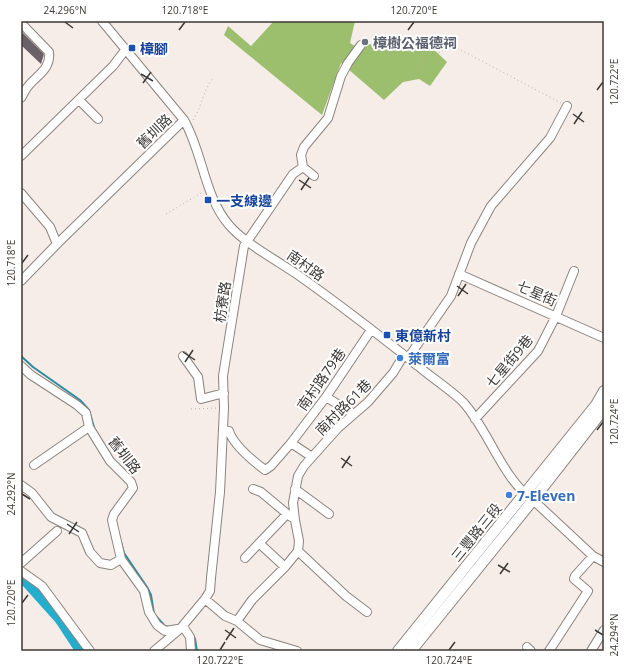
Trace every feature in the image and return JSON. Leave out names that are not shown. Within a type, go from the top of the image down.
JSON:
[{"type":"main road","name":"三豐路三段","points":[[411,651],[529,497],[596,405],[604,391]]},
{"type":"main road","name":"三豐路三段","points":[[398,651],[604,409]]},
{"type":"street","name":"南村路","points":[[102,21],[186,124],[218,211],[230,226],[247,241],[298,275],[406,356],[463,402],[508,472],[529,497],[593,556],[604,562]]},
{"type":"street","points":[[21,98],[31,83],[45,69],[50,58],[49,52],[22,28]]},
{"type":"street","points":[[314,176],[303,167],[301,156],[304,148],[328,118],[341,76],[361,45]]},
{"type":"street","points":[[21,156],[113,66],[126,49]]},
{"type":"street","points":[[79,100],[98,119]]},
{"type":"street","name":"南村路61巷","points":[[295,489],[298,476],[312,457],[338,428],[368,402],[383,385],[451,296],[472,243],[491,206],[550,138],[567,106]]},
{"type":"street","name":"舊圳路","points":[[21,281],[57,244],[186,124]]},
{"type":"street","name":"枋寮路","points":[[205,599],[210,591],[220,492],[224,408],[223,376],[244,246],[293,174],[303,167]]},
{"type":"street","points":[[21,193],[50,227],[57,244]]},
{"type":"street","name":"七星街9巷","points":[[475,419],[538,351],[556,316],[574,271]]},
{"type":"street","name":"七星街","points":[[459,274],[604,338]]},
{"type":"street","name":"南村路79巷","points":[[223,430],[229,431],[231,437],[252,460],[265,470],[271,466],[291,443],[326,397],[371,330]]},
{"type":"street","points":[[183,356],[198,377],[201,399],[224,393]]},
{"type":"street","name":"舊圳路","points":[[21,366],[31,375],[77,405],[86,413],[89,427],[110,461],[131,482],[133,488],[114,514],[112,520],[121,559],[144,591],[149,612],[157,625],[165,631],[180,629]]},
{"type":"street","points":[[326,397],[354,414]]},
{"type":"street","points":[[34,465],[89,427]]},
{"type":"street","points":[[291,443],[312,457]]},
{"type":"street","points":[[21,485],[32,493],[51,517],[82,534],[90,552],[100,563],[112,565],[121,559]]},
{"type":"street","points":[[254,489],[261,492],[295,520]]},
{"type":"street","points":[[237,622],[252,600],[285,567],[298,551],[299,541],[293,503],[295,489],[329,514]]},
{"type":"street","points":[[245,558],[287,514]]},
{"type":"street","points":[[21,563],[57,531]]},
{"type":"street","points":[[259,543],[285,567]]},
{"type":"street","points":[[298,551],[346,596],[367,612]]},
{"type":"street","points":[[549,651],[588,591],[574,579],[593,556]]},
{"type":"street","points":[[21,571],[42,586],[90,651]]},
{"type":"street","points":[[154,651],[180,629],[205,599],[225,616],[237,622],[260,640],[297,651]]},
{"type":"street","points":[[180,629],[184,628],[190,637],[191,651]]},
{"type":"street","points":[[591,651],[604,630]]},
{"type":"path","points":[[361,45],[368,49],[387,52],[437,53],[442,52],[444,49],[458,49],[567,106]]},
{"type":"path","points":[[422,52],[422,66]]},
{"type":"path","points":[[186,124],[197,114],[208,84],[214,77]]},
{"type":"path","points":[[166,214],[210,188]]},
{"type":"path","points":[[191,409],[224,408]]},
{"type":"green space","points":[[274,21],[355,21],[350,43],[358,48],[363,44],[430,46],[447,62],[430,86],[419,79],[403,82],[384,100],[341,63],[322,115],[224,35],[228,26],[251,46]]},
{"type":"building","points":[[23,33],[44,54],[41,64],[21,45],[21,35]]},
{"type":"waterway","points":[[25,21],[29,26]]},
{"type":"waterway","points":[[21,356],[33,367],[80,400],[89,410],[95,431]]},
{"type":"waterway","points":[[121,542],[124,553],[151,595],[154,614],[165,626],[169,627]]},
{"type":"waterway","points":[[21,578],[26,581],[60,619],[81,651]]},
{"type":"waterway","points":[[193,635],[197,651]]},
{"type":"place","name":"樟樹公福德祠","points":[[365,42]]},
{"type":"place","name":"樟腳","points":[[132,48]]},
{"type":"place","name":"一支線邊","points":[[208,200]]},
{"type":"place","name":"東億新村","points":[[387,335]]},
{"type":"place","name":"萊爾富","points":[[400,358]]},
{"type":"place","name":"7-Eleven","points":[[509,495]]}]
